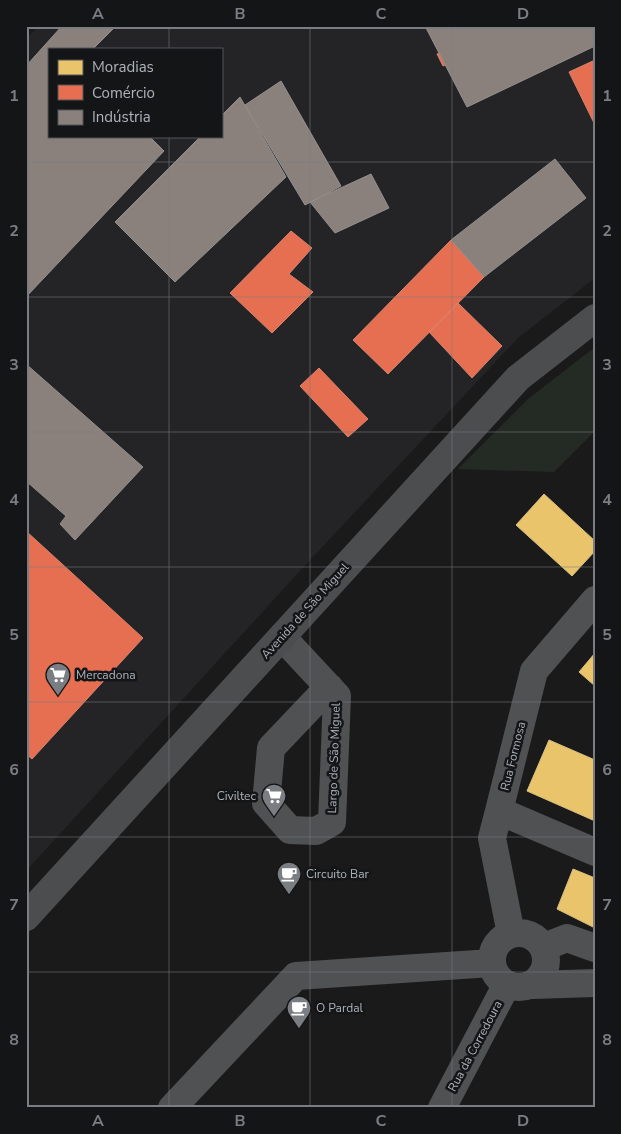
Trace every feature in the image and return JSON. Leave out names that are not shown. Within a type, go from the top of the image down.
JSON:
[{"type":"main road","name":"Avenida de São Miguel","points":[[26,917],[518,378],[595,318]]},
{"type":"street","name":"Rua Formosa","points":[[511,934],[492,838],[534,671],[595,600]]},
{"type":"street","name":"Largo de São Miguel","points":[[282,636],[329,686],[337,696],[332,822],[316,831],[290,830],[266,803],[271,748],[329,686]]},
{"type":"street","points":[[499,811],[595,852]]},
{"type":"street","points":[[511,934],[530,935],[544,948],[566,938],[595,948]]},
{"type":"street","name":"Rua da Corredoura","points":[[510,977],[492,956],[498,942],[511,934]]},
{"type":"street","name":"Rua da Corredoura","points":[[510,977],[544,972],[546,956],[544,948]]},
{"type":"street","points":[[172,1108],[296,976],[510,977],[595,983]]},
{"type":"street","name":"Rua da Corredoura","points":[[442,1108],[510,977]]},
{"type":"shaded area","points":[[39,26],[595,26],[595,278],[519,337],[297,574],[26,871],[26,39]]},
{"type":"shaded area","points":[[595,347],[595,431],[554,472],[458,469],[528,399]]},
{"type":"building: Moradias","points":[[544,494],[595,541],[595,551],[572,576],[516,525]]},
{"type":"building: Moradias","points":[[595,653],[595,686],[579,672]]},
{"type":"building: Moradias","points":[[549,740],[595,760],[595,821],[527,791]]},
{"type":"building: Moradias","points":[[573,869],[595,878],[595,928],[557,909]]},
{"type":"building: Comércio","points":[[448,49],[453,61],[443,66],[437,54]]},
{"type":"building: Comércio","points":[[595,60],[595,125],[569,72]]},
{"type":"building: Comércio","points":[[291,231],[312,248],[289,274],[313,292],[272,333],[230,293]]},
{"type":"building: Comércio","points":[[451,240],[484,277],[388,374],[353,340]]},
{"type":"building: Comércio","points":[[458,303],[502,346],[472,378],[429,332]]},
{"type":"building: Comércio","points":[[319,368],[368,419],[348,437],[300,386]]},
{"type":"building: Comércio","name":"Mercadona","points":[[26,531],[143,638],[32,759],[26,754]]},
{"type":"building: Indústria","points":[[62,26],[78,26],[81,29],[84,26],[116,26],[94,48],[48,48],[48,138],[151,138],[164,151],[26,297],[26,66]]},
{"type":"building: Indústria","points":[[425,26],[595,26],[595,46],[467,107]]},
{"type":"building: Indústria","points":[[281,81],[341,186],[305,205],[245,105]]},
{"type":"building: Indústria","points":[[240,97],[286,177],[175,282],[115,222],[199,138],[222,138],[222,115]]},
{"type":"building: Indústria","points":[[555,159],[586,198],[484,277],[451,240]]},
{"type":"building: Indústria","points":[[371,174],[389,208],[335,233],[310,202]]},
{"type":"building: Indústria","points":[[26,364],[143,467],[75,540],[60,524],[66,516],[26,481]]},
{"type":"place","name":"Mercadona","points":[[58,696]]},
{"type":"place","name":"Civiltec","points":[[274,817]]},
{"type":"place","name":"Circuito Bar","points":[[289,895]]},
{"type":"place","name":"O Pardal","points":[[299,1029]]}]
